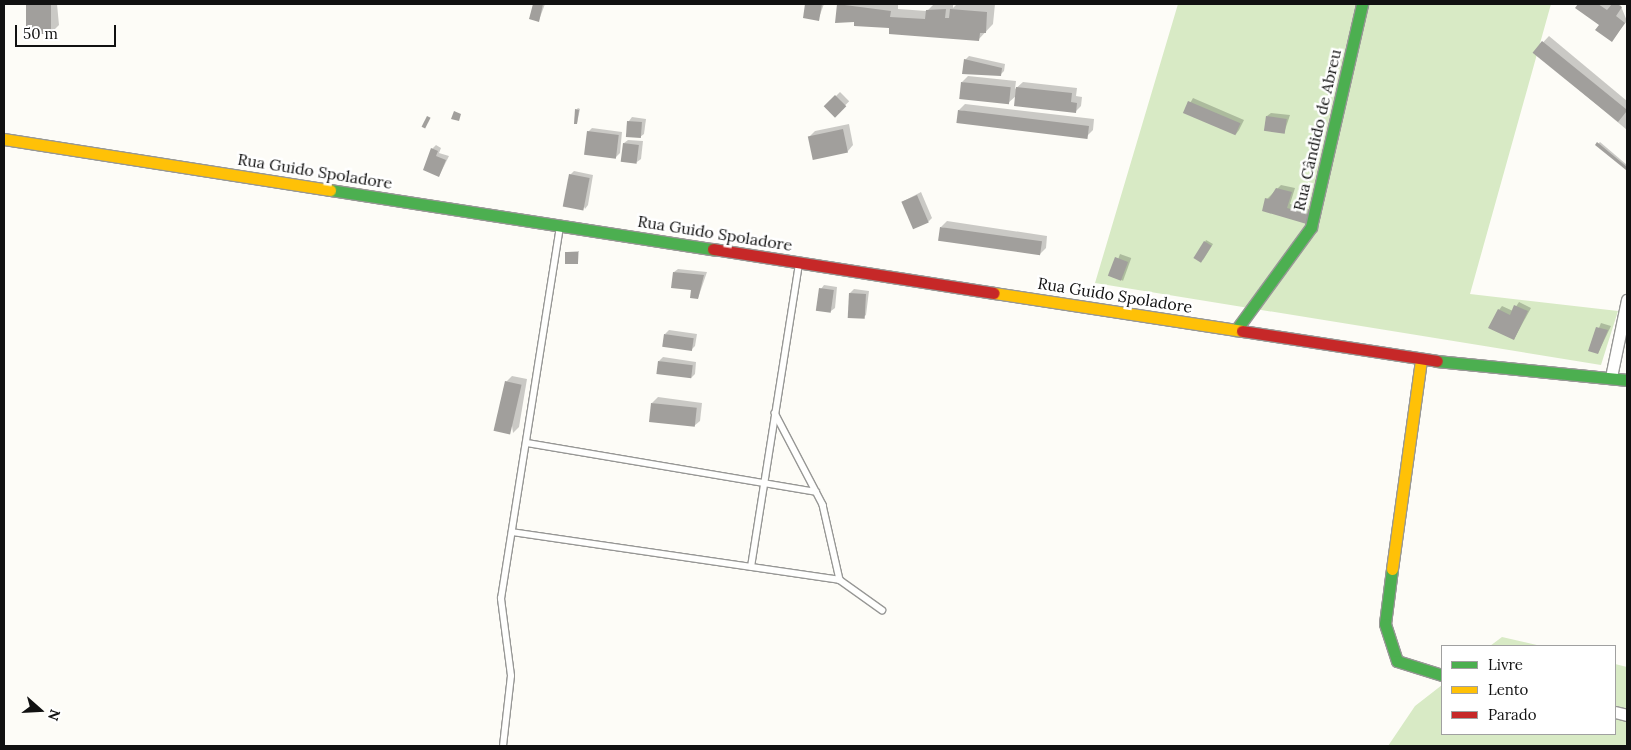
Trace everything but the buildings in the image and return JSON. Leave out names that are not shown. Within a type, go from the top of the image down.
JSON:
[{"type":"street","name":"Rua Cândido de Abreu","points":[[1236,330],[1311,227],[1362,4]]},
{"type":"street","name":"Rua Guido Spoladore","points":[[4,138],[1421,359],[1627,380]]},
{"type":"street","points":[[1612,377],[1627,300]]},
{"type":"street","points":[[1421,359],[1385,624],[1397,661],[1441,675]]},
{"type":"lane","points":[[503,746],[511,676],[501,598],[560,225]]},
{"type":"lane","points":[[751,567],[799,262]]},
{"type":"lane","points":[[775,413],[823,505],[840,580]]},
{"type":"lane","points":[[527,443],[816,492]]},
{"type":"lane","points":[[512,532],[840,580],[882,610]]},
{"type":"green space","points":[[1178,4],[1551,4],[1470,294],[1618,311],[1601,365],[1095,283]]},
{"type":"green space","points":[[1502,637],[1537,645],[1491,645]]},
{"type":"green space","points":[[1616,664],[1627,667],[1627,746],[1388,746],[1415,706],[1441,686],[1441,735],[1616,735]]},
{"type":"traffic: fast","points":[[1236,330],[1311,227],[1362,4]]},
{"type":"traffic: fast","points":[[330,190],[713,249]]},
{"type":"traffic: fast","points":[[1437,361],[1627,380]]},
{"type":"traffic: fast","points":[[1392,569],[1385,624],[1397,661],[1441,675]]},
{"type":"traffic: slow","points":[[4,139],[330,190]]},
{"type":"traffic: slow","points":[[994,293],[1242,331]]},
{"type":"traffic: slow","points":[[1392,569],[1421,359]]},
{"type":"traffic: jam","points":[[713,249],[994,293]]},
{"type":"traffic: jam","points":[[1242,331],[1437,361]]}]
